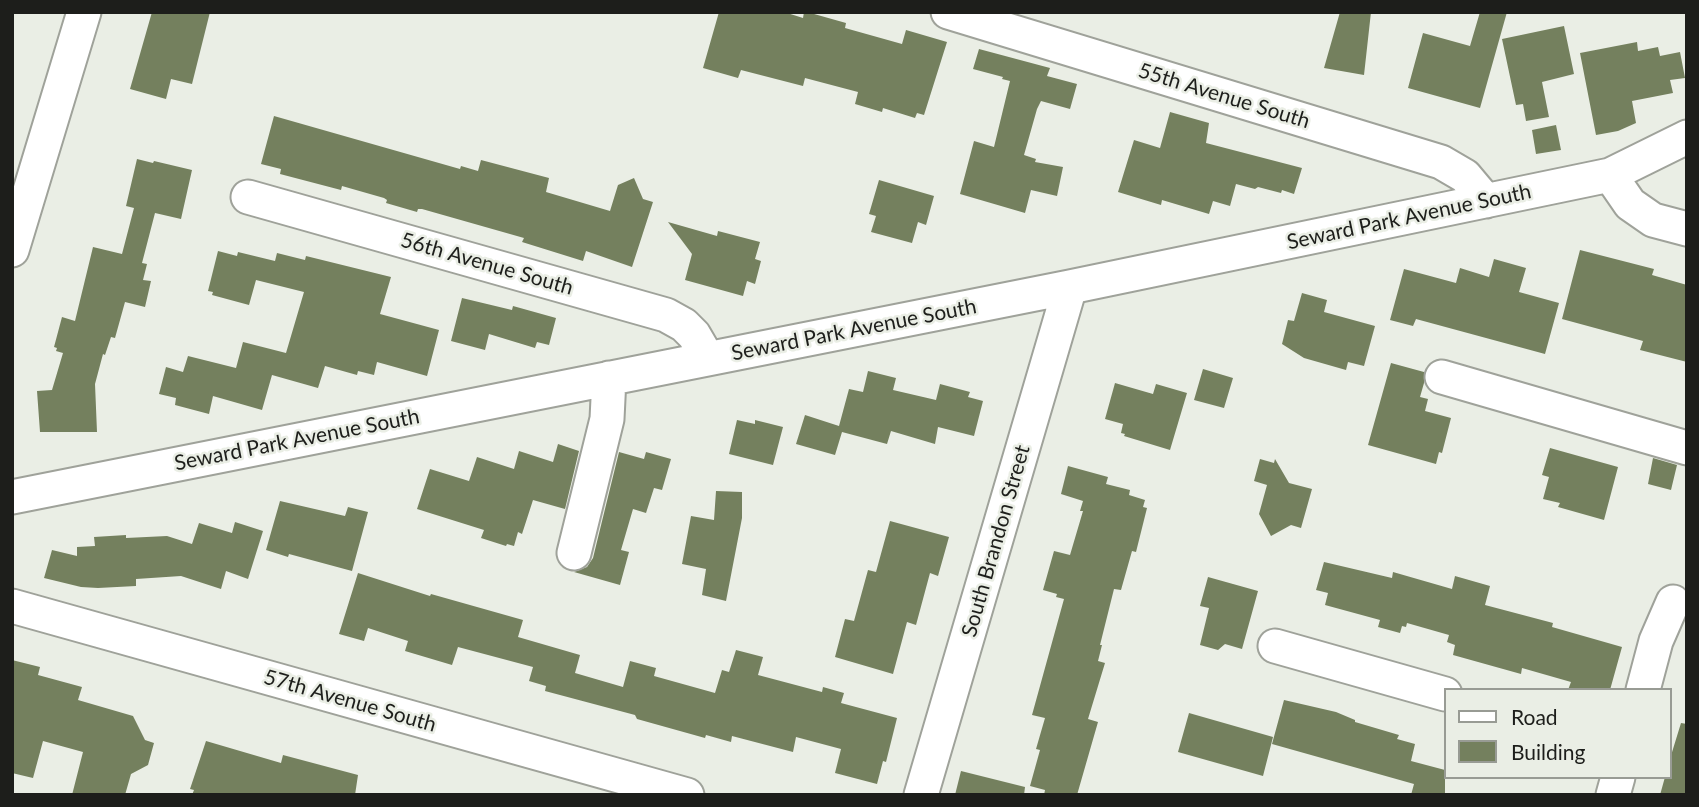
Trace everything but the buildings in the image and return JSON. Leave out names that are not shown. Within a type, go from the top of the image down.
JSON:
[{"type":"street","points":[[12,250],[83,12]]},
{"type":"street","name":"55th Avenue South","points":[[948,12],[1441,162],[1465,176],[1486,201]]},
{"type":"street","name":"Seward Park Avenue South","points":[[12,497],[1070,287],[1610,176],[1687,137]]},
{"type":"street","points":[[1610,176],[1630,204],[1653,220],[1687,229]]},
{"type":"street","name":"56th Avenue South","points":[[248,197],[666,315],[684,325],[694,335],[708,359]]},
{"type":"street","name":"South Brandon Street","points":[[920,795],[1070,287]]},
{"type":"street","points":[[1442,377],[1687,449]]},
{"type":"street","points":[[575,553],[607,419],[609,378]]},
{"type":"street","points":[[1644,688],[1656,641],[1673,602]]},
{"type":"street","name":"57th Avenue South","points":[[12,606],[687,795]]},
{"type":"street","points":[[1275,646],[1444,694]]}]
